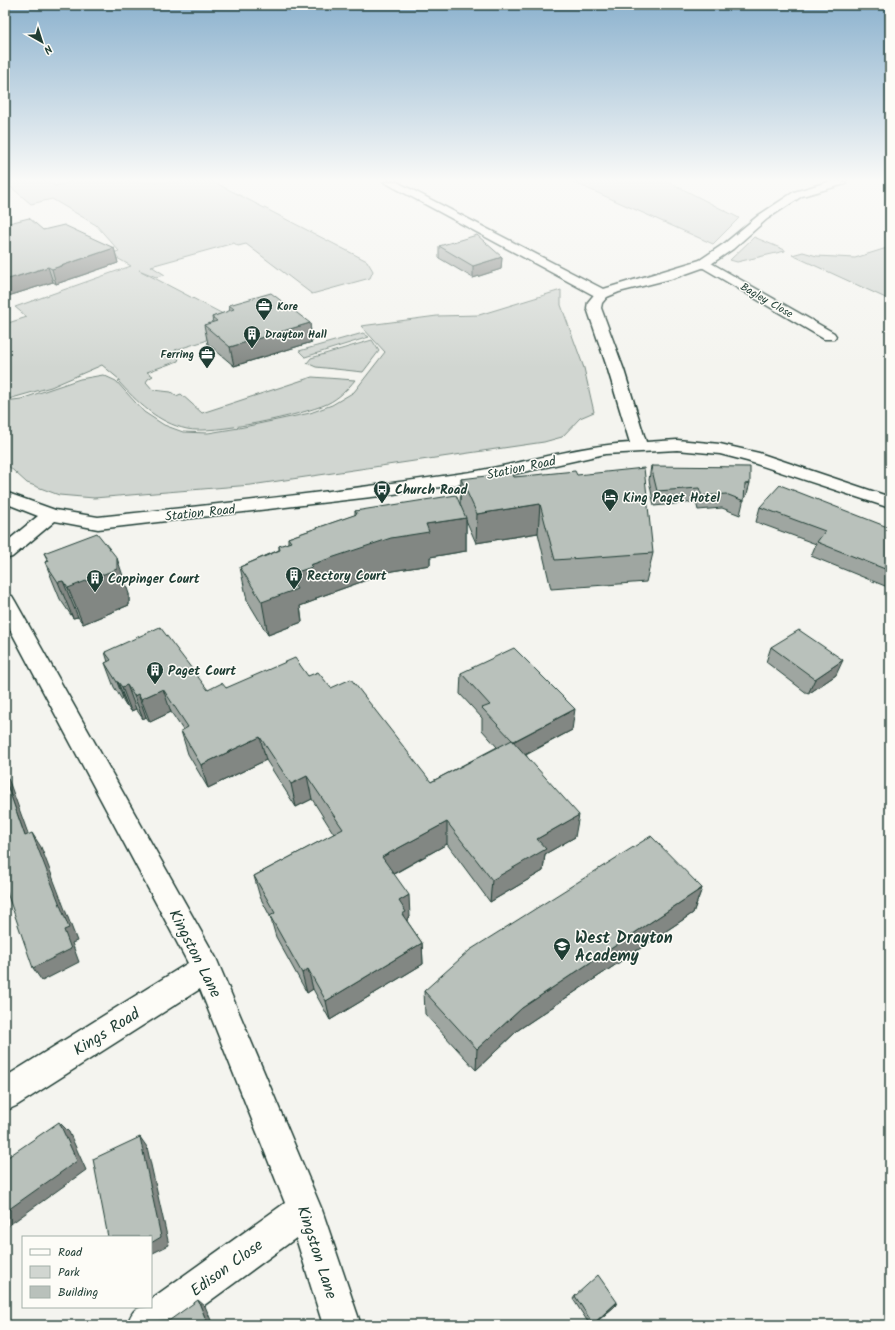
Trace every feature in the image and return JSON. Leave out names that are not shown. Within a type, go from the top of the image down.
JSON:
[{"type":"street","points":[[507,244],[602,294]]},
{"type":"street","points":[[639,446],[616,370],[594,308],[595,302],[602,294],[614,289],[669,275],[704,263],[731,244]]},
{"type":"street","name":"Bagley Close","points":[[704,263],[829,336]]},
{"type":"street","name":"Station Road","points":[[5,497],[51,515],[98,523],[380,491],[487,475],[604,449],[677,445],[720,449],[753,458],[890,503]]},
{"type":"street","points":[[5,553],[51,515]]},
{"type":"street","name":"Kingston Lane","points":[[5,601],[206,968],[305,1210],[342,1325]]},
{"type":"street","name":"Kings Road","points":[[5,1095],[206,968]]},
{"type":"street","name":"Edison Close","points":[[146,1325],[305,1210]]},
{"type":"green space","points":[[113,244],[230,244],[151,266],[165,275],[156,277],[139,270],[225,315],[205,341],[175,350],[174,353],[179,358],[178,361],[147,372],[153,376],[146,382],[153,390],[171,392],[176,396],[181,394],[202,413],[312,377],[355,380],[335,399],[327,404],[315,408],[279,418],[236,427],[199,430],[176,426],[157,417],[133,397],[118,381],[120,380],[102,365],[51,387],[5,400],[5,324],[27,317],[15,307],[131,266],[110,254],[119,251]]},
{"type":"green space","points":[[246,244],[334,244],[367,261],[373,271],[370,278],[312,294]]},
{"type":"green space","points":[[747,244],[771,244],[785,250],[737,262],[730,260]]},
{"type":"green space","points":[[890,247],[890,300],[792,255],[803,252],[817,256],[855,258]]},
{"type":"green space","points":[[561,290],[561,305],[584,368],[594,412],[580,418],[562,437],[544,442],[251,485],[94,498],[59,495],[27,483],[5,463],[5,401],[21,399],[80,379],[103,375],[116,381],[144,412],[164,425],[183,432],[208,433],[239,428],[310,413],[332,405],[354,392],[385,352],[361,326],[437,316],[479,315]]},
{"type":"green space","points":[[363,333],[369,337],[305,357],[299,351]]},
{"type":"green space","points":[[372,340],[379,351],[363,372],[316,367],[307,363],[311,358]]},
{"type":"building","points":[[5,244],[105,244],[114,248],[52,269],[48,267],[5,280]]},
{"type":"building","points":[[446,244],[487,244],[502,257],[473,266],[439,246]]},
{"type":"building","points":[[271,293],[310,323],[230,347],[204,325],[217,321],[212,317],[234,309],[229,305]]},
{"type":"building","points":[[651,466],[750,467],[750,483],[745,484],[744,501],[726,494],[702,496],[699,488],[657,491]]},
{"type":"building","points":[[644,468],[653,553],[555,560],[540,504],[477,514],[461,479],[511,473],[514,477],[575,471],[577,475]]},
{"type":"building","points":[[780,485],[890,528],[890,571],[817,542],[825,531],[760,507]]},
{"type":"building","points":[[456,495],[466,518],[426,524],[429,532],[391,538],[310,565],[312,567],[288,575],[297,589],[262,602],[240,567],[280,550],[279,546],[291,542],[288,538],[357,514],[355,511]]},
{"type":"building","points":[[97,533],[117,558],[117,569],[68,588],[63,581],[58,582],[45,562],[49,561],[44,553]]},
{"type":"building","points":[[160,627],[208,690],[222,683],[226,688],[295,658],[308,676],[318,672],[331,688],[351,679],[431,782],[512,740],[579,815],[537,839],[546,849],[492,880],[447,822],[382,857],[409,895],[399,901],[406,912],[402,914],[422,943],[326,1001],[308,969],[302,973],[270,916],[275,913],[254,876],[343,829],[307,776],[291,784],[260,737],[201,765],[181,731],[188,727],[163,689],[141,699],[138,694],[134,696],[127,685],[122,687],[117,682],[105,663],[111,660],[105,652]]},
{"type":"building","points":[[799,630],[843,660],[815,679],[771,647]]},
{"type":"building","points":[[514,648],[575,709],[514,741],[482,708],[490,705],[461,673]]},
{"type":"building","points":[[5,779],[25,836],[32,833],[69,928],[64,930],[71,949],[33,968],[5,887]]},
{"type":"building","points":[[651,836],[702,888],[522,1008],[477,1049],[424,991],[470,950]]},
{"type":"building","points":[[59,1122],[77,1161],[5,1212],[5,1159]]},
{"type":"building","points":[[140,1137],[161,1237],[152,1242],[152,1236],[108,1236],[93,1159]]},
{"type":"building","points":[[598,1275],[617,1302],[593,1324],[575,1296]]},
{"type":"building","points":[[198,1300],[208,1325],[140,1325],[146,1321],[170,1320]]},
{"type":"place","name":"Kore","points":[[264,321]]},
{"type":"place","name":"Drayton Hall","points":[[252,349]]},
{"type":"place","name":"Ferring","points":[[207,369]]},
{"type":"place","name":"Church Road","points":[[382,504]]},
{"type":"place","name":"King Paget Hotel","points":[[610,512]]},
{"type":"place","name":"Rectory Court","points":[[294,590]]},
{"type":"place","name":"Coppinger Court","points":[[95,593]]},
{"type":"place","name":"Paget Court","points":[[155,685]]},
{"type":"place","name":"West Drayton Academy","points":[[562,961]]}]
